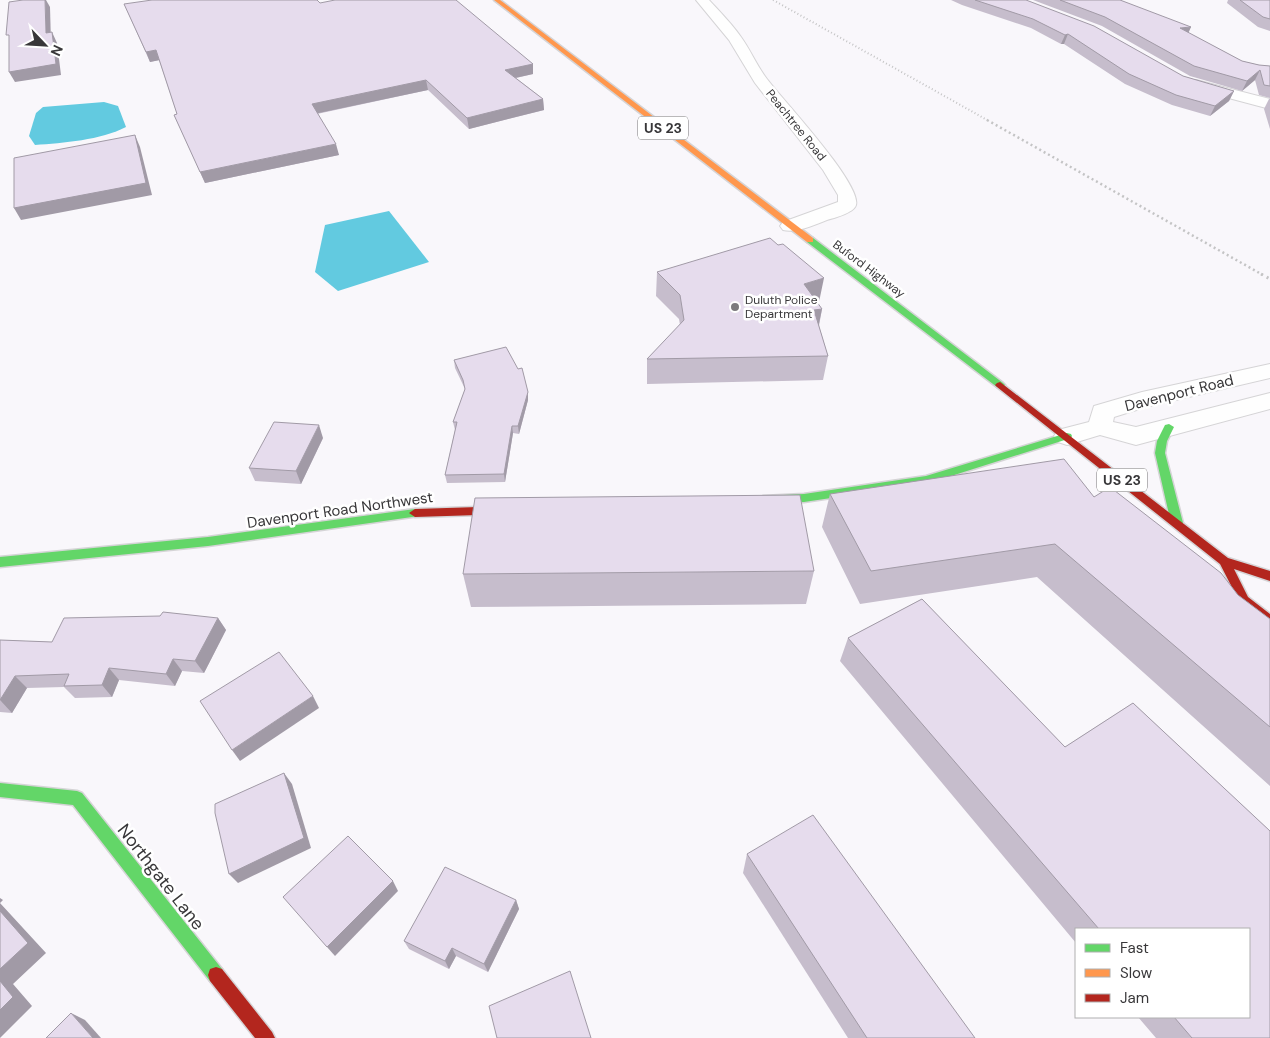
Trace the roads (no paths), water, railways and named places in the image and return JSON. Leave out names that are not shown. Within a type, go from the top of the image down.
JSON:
[{"type":"main road","name":"Buford Highway","points":[[497,0],[1067,436],[1224,560],[1270,576]]},
{"type":"main road","points":[[1169,427],[1162,441],[1160,453],[1177,523]]},
{"type":"main road","points":[[747,501],[804,498],[926,480],[1067,436]]},
{"type":"main road","name":"Davenport Road Northwest","points":[[0,562],[256,537],[426,512],[524,509]]},
{"type":"main road","name":"Buford Highway","points":[[1224,560],[1244,600],[1270,621]]},
{"type":"main road","name":"Northgate Lane","points":[[0,790],[77,798],[266,1038]]},
{"type":"street","name":"Peachtree Road","points":[[702,0],[735,38],[760,80],[831,168],[847,195],[847,204],[827,214],[790,226]]},
{"type":"street","points":[[1184,81],[1222,93],[1270,104]]},
{"type":"street","name":"Davenport Road","points":[[1100,427],[1103,412],[1142,400],[1270,371]]},
{"type":"street","name":"Davenport Road","points":[[1067,436],[1100,427],[1136,436],[1270,401]]},
{"type":"water","points":[[104,102],[118,106],[126,127],[94,138],[58,143],[35,145],[29,136],[36,113],[43,107]]},
{"type":"water","points":[[389,211],[429,262],[338,291],[315,272],[325,225]]},
{"type":"railway","points":[[773,0],[989,121]]},
{"type":"railway","points":[[987,120],[1263,275]]},
{"type":"railway","points":[[1261,274],[1270,279]]},
{"type":"place","name":"Duluth Police Department","points":[[735,307]]}]
